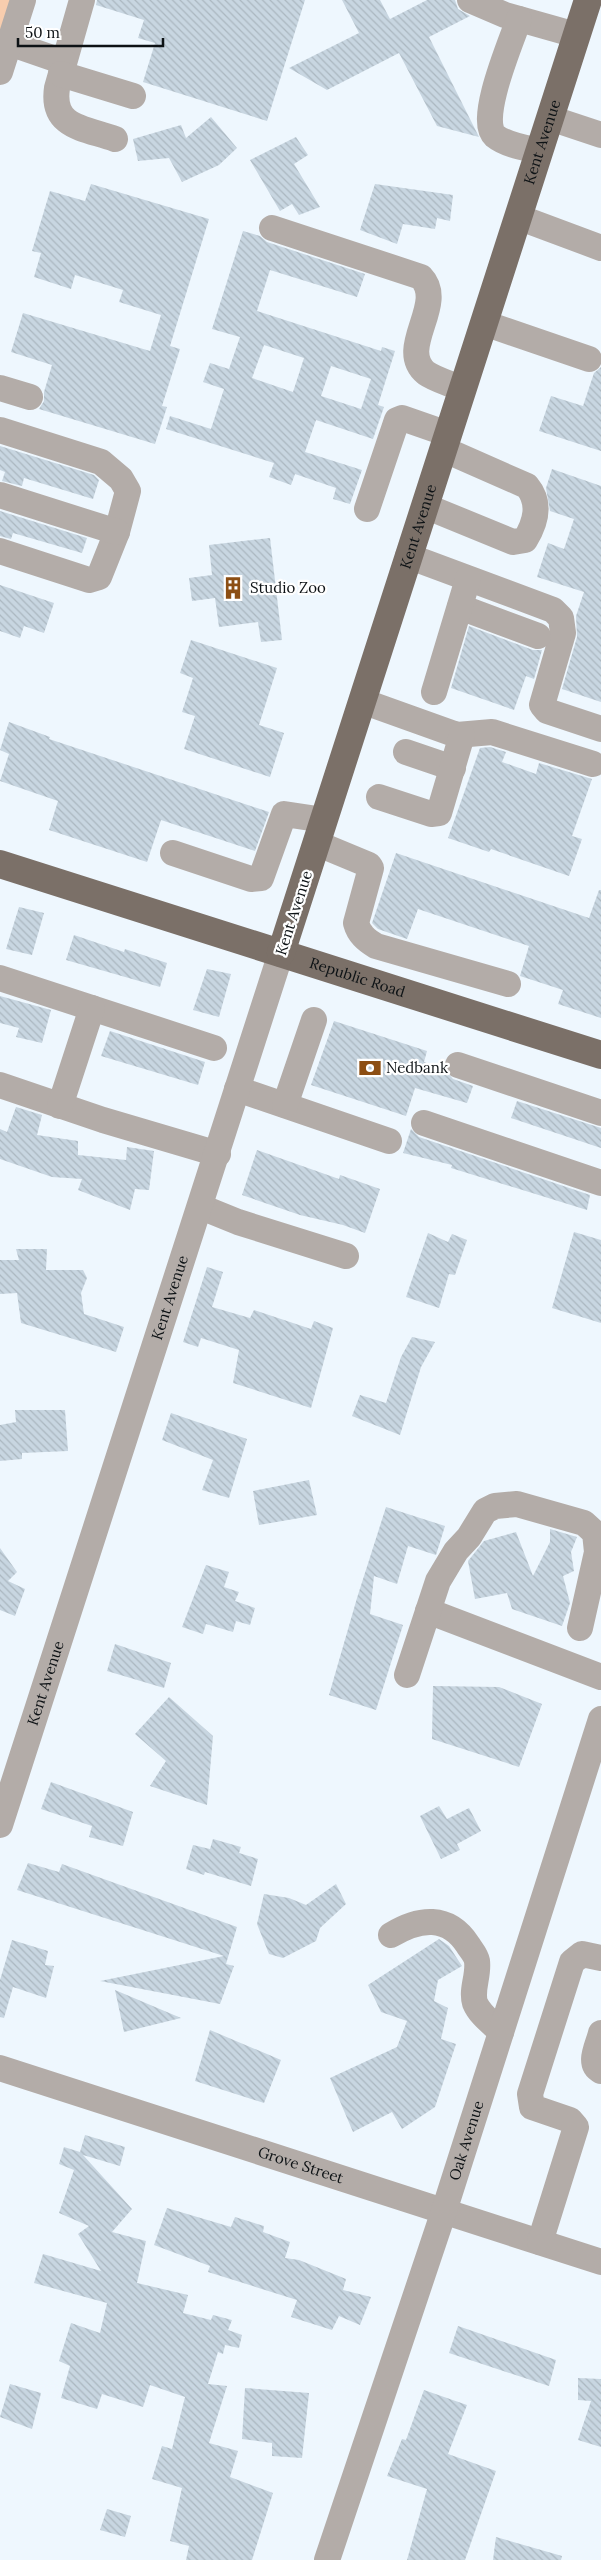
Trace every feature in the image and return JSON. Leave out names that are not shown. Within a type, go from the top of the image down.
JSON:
[{"type":"main road","name":"Kent Avenue","points":[[281,954],[588,0]]},
{"type":"main road","name":"Republic Road","points":[[0,864],[601,1055]]},
{"type":"street","points":[[0,72],[23,0]]},
{"type":"street","points":[[82,0],[62,68],[55,100],[58,114],[65,121],[115,139]]},
{"type":"street","points":[[470,0],[519,19],[576,35]]},
{"type":"street","points":[[519,19],[492,98],[488,120],[490,131],[501,140],[539,152]]},
{"type":"street","points":[[9,43],[62,68],[133,96]]},
{"type":"street","points":[[550,118],[601,135]]},
{"type":"street","points":[[518,217],[601,248]]},
{"type":"street","points":[[272,228],[421,278],[428,284],[430,296],[416,355],[427,374],[462,389]]},
{"type":"street","points":[[484,323],[589,359]]},
{"type":"street","points":[[0,388],[30,397]]},
{"type":"street","points":[[367,508],[397,420],[402,418],[527,486],[535,496],[537,505],[529,533],[525,540],[513,542],[425,506]]},
{"type":"street","points":[[0,430],[101,462],[114,471],[128,491],[117,532],[104,570],[99,578],[89,580],[0,551]]},
{"type":"street","points":[[0,495],[117,532]]},
{"type":"street","points":[[408,556],[553,610],[561,618],[563,633],[542,704],[547,711],[601,729]]},
{"type":"street","points":[[434,692],[468,579]]},
{"type":"street","points":[[460,607],[538,636]]},
{"type":"street","points":[[362,701],[462,735],[492,732],[593,764]]},
{"type":"street","points":[[379,797],[431,814],[439,813],[462,735]]},
{"type":"street","points":[[406,752],[453,768]]},
{"type":"street","points":[[173,853],[250,879],[261,878],[284,814],[320,831],[369,864],[371,868],[356,923],[358,931],[367,940],[376,946],[508,984]]},
{"type":"street","name":"Kent Avenue","points":[[0,1825],[201,1208],[281,954]]},
{"type":"street","points":[[0,978],[214,1048]]},
{"type":"street","points":[[60,1106],[92,1008]]},
{"type":"street","points":[[285,1105],[314,1020]]},
{"type":"street","points":[[458,1066],[601,1113]]},
{"type":"street","points":[[0,1085],[60,1106],[218,1154]]},
{"type":"street","points":[[238,1089],[390,1141]]},
{"type":"street","points":[[424,1123],[601,1184]]},
{"type":"street","points":[[201,1208],[238,1222],[346,1256]]},
{"type":"street","points":[[407,1675],[438,1581],[456,1551],[469,1537],[477,1521],[485,1511],[495,1506],[517,1504],[584,1523],[595,1533],[597,1552],[580,1628]]},
{"type":"street","points":[[428,1611],[601,1677]]},
{"type":"street","name":"Oak Avenue","points":[[327,2560],[444,2211],[601,1719]]},
{"type":"street","points":[[391,1935],[408,1925],[421,1922],[459,1931],[476,1958],[477,1975],[474,1993],[476,2006],[501,2032]]},
{"type":"street","points":[[540,2242],[576,2127],[570,2120],[532,2107],[530,2094],[572,1962],[582,1954],[601,1958]]},
{"type":"street","points":[[601,2033],[593,2061],[596,2068],[601,2071]]},
{"type":"street","name":"Grove Street","points":[[0,2068],[601,2262]]},
{"type":"shaded area","points":[[0,0],[16,0],[0,50]]},
{"type":"building","points":[[97,0],[305,0],[267,121],[143,82],[155,43],[138,38],[144,20],[96,5]]},
{"type":"building","points":[[342,0],[380,0],[390,19],[427,0],[455,0],[458,9],[470,16],[429,37],[479,137],[437,126],[399,53],[327,90],[289,68],[359,33]]},
{"type":"building","points":[[211,117],[237,148],[219,165],[182,182],[169,158],[138,161],[133,139],[181,125],[186,138]]},
{"type":"building","points":[[296,137],[308,155],[294,164],[320,207],[299,215],[292,204],[280,211],[250,160]]},
{"type":"building","points":[[91,184],[209,219],[170,346],[180,349],[162,406],[167,407],[155,444],[39,409],[44,401],[44,392],[52,365],[11,352],[23,313],[150,351],[161,315],[119,302],[123,290],[75,275],[71,289],[34,277],[41,253],[32,251],[50,191],[85,201]]},
{"type":"building","points":[[375,184],[453,195],[450,221],[437,218],[435,229],[403,224],[397,244],[360,230]]},
{"type":"building","points":[[243,231],[260,236],[267,242],[365,274],[357,297],[270,270],[257,311],[381,351],[382,347],[395,351],[378,405],[384,407],[373,439],[316,420],[305,452],[362,470],[350,504],[333,499],[336,488],[295,474],[291,485],[269,477],[274,463],[166,429],[170,416],[211,429],[224,389],[203,382],[210,363],[229,369],[240,337],[212,329]],"holes":[[[264,345],[304,358],[293,392],[252,378]],[[331,366],[371,379],[361,409],[321,396]]]},
{"type":"building","points":[[601,367],[601,451],[539,431],[551,396],[583,406],[594,373]]},
{"type":"building","points":[[0,446],[94,475],[99,480],[93,499],[24,478],[22,486],[2,481],[5,472],[0,470]]},
{"type":"building","points":[[552,469],[601,486],[601,702],[562,689],[577,637],[576,616],[584,592],[537,577],[548,543],[564,549],[574,519],[550,511],[546,488]]},
{"type":"building","points":[[0,511],[87,538],[82,553],[13,533],[11,539],[0,536]]},
{"type":"building","name":"Studio Zoo","points":[[270,538],[282,640],[261,642],[258,622],[219,627],[215,598],[192,601],[189,578],[212,575],[209,545]]},
{"type":"building","points":[[0,585],[54,603],[44,633],[24,626],[20,638],[0,631]]},
{"type":"building","points":[[469,626],[533,650],[542,650],[534,679],[526,676],[514,710],[451,688]]},
{"type":"building","points":[[191,640],[277,668],[259,725],[284,733],[270,777],[184,749],[195,716],[182,712],[193,678],[180,673]]},
{"type":"building","points":[[9,722],[50,737],[49,739],[269,812],[255,851],[161,820],[147,862],[49,830],[58,801],[0,781],[9,754],[0,750]]},
{"type":"building","points":[[490,747],[506,752],[502,762],[536,774],[539,763],[592,779],[572,836],[582,839],[569,876],[491,849],[489,852],[448,838],[480,748]]},
{"type":"building","points":[[396,853],[589,918],[599,890],[601,890],[601,1018],[558,1004],[563,990],[520,976],[529,946],[418,909],[407,939],[378,929],[372,923]]},
{"type":"building","points":[[19,907],[44,913],[32,955],[6,949]]},
{"type":"building","points":[[74,935],[124,952],[125,949],[167,963],[160,987],[66,960]]},
{"type":"building","points":[[207,969],[231,974],[219,1017],[193,1010]]},
{"type":"building","points":[[0,996],[51,1010],[42,1043],[16,1037],[19,1028],[0,1023]]},
{"type":"building","name":"Nedbank","points":[[334,1021],[427,1051],[424,1062],[444,1069],[453,1079],[473,1086],[467,1103],[415,1088],[406,1116],[311,1085]]},
{"type":"building","points":[[110,1031],[205,1062],[198,1085],[101,1056]]},
{"type":"building","points":[[517,1101],[601,1128],[601,1148],[511,1118]]},
{"type":"building","points":[[16,1107],[42,1115],[37,1135],[78,1141],[78,1155],[126,1160],[127,1147],[154,1151],[149,1190],[135,1189],[130,1210],[78,1190],[82,1179],[52,1177],[0,1159],[0,1129],[7,1132]]},
{"type":"building","points":[[411,1129],[419,1137],[590,1195],[587,1210],[451,1168],[452,1165],[403,1153]]},
{"type":"building","points":[[257,1150],[339,1179],[340,1175],[380,1189],[365,1233],[343,1225],[300,1215],[242,1195]]},
{"type":"building","points":[[574,1232],[601,1240],[601,1323],[552,1308]]},
{"type":"building","points":[[428,1233],[448,1242],[452,1234],[467,1240],[455,1275],[449,1274],[439,1308],[406,1297]]},
{"type":"building","points":[[16,1249],[47,1249],[46,1270],[83,1270],[87,1278],[81,1293],[84,1314],[124,1327],[116,1352],[21,1323],[17,1293],[0,1294],[0,1260],[19,1260]]},
{"type":"building","points":[[207,1267],[223,1272],[212,1307],[250,1318],[254,1310],[311,1329],[314,1321],[333,1328],[311,1408],[233,1383],[239,1350],[201,1338],[198,1347],[183,1342]]},
{"type":"building","points":[[412,1337],[435,1342],[421,1367],[400,1435],[352,1416],[360,1395],[386,1403],[401,1357]]},
{"type":"building","points":[[15,1410],[65,1410],[68,1451],[22,1453],[22,1459],[0,1461],[0,1425],[16,1422]]},
{"type":"building","points":[[171,1413],[247,1439],[229,1498],[202,1490],[213,1460],[162,1440]]},
{"type":"building","points":[[309,1480],[317,1515],[259,1525],[253,1491]]},
{"type":"building","points":[[386,1507],[445,1526],[436,1555],[408,1546],[397,1584],[374,1576],[370,1614],[403,1625],[376,1710],[329,1695]]},
{"type":"building","points":[[550,1529],[577,1537],[571,1552],[574,1571],[563,1576],[570,1603],[562,1626],[512,1609],[507,1593],[475,1599],[468,1561],[484,1541],[516,1532],[533,1576],[550,1542]]},
{"type":"building","points":[[0,1548],[17,1572],[8,1581],[25,1589],[15,1616],[0,1610]]},
{"type":"building","points":[[206,1565],[229,1572],[224,1587],[239,1592],[235,1601],[255,1608],[250,1625],[236,1621],[233,1632],[206,1624],[203,1634],[182,1627]]},
{"type":"building","points":[[115,1644],[171,1663],[164,1688],[107,1671]]},
{"type":"building","points":[[433,1686],[499,1687],[542,1704],[519,1767],[432,1739]]},
{"type":"building","points":[[169,1697],[213,1736],[207,1805],[150,1786],[166,1761],[135,1734]]},
{"type":"building","points":[[51,1782],[133,1812],[123,1846],[89,1837],[92,1826],[41,1809]]},
{"type":"building","points":[[439,1806],[447,1819],[469,1808],[481,1831],[457,1844],[460,1850],[441,1859],[420,1816]]},
{"type":"building","points":[[213,1839],[241,1847],[239,1853],[258,1859],[251,1886],[205,1872],[204,1875],[186,1869],[193,1845],[210,1849]]},
{"type":"building","points":[[28,1863],[59,1872],[62,1864],[237,1927],[226,1964],[234,1966],[220,2004],[100,1981],[224,1956],[17,1890]]},
{"type":"building","points":[[336,1884],[346,1904],[320,1928],[316,1941],[283,1958],[269,1954],[257,1924],[264,1894],[289,1898],[306,1905]]},
{"type":"building","points":[[439,1939],[449,1946],[462,1966],[438,1980],[434,2001],[448,2008],[441,2039],[456,2044],[435,2107],[402,2129],[392,2112],[353,2132],[330,2078],[397,2047],[407,2021],[381,2012],[368,1985]]},
{"type":"building","points":[[12,1940],[48,1951],[45,1965],[54,1966],[46,1998],[13,1987],[4,2018],[0,2017],[0,1980]]},
{"type":"building","points":[[115,1990],[181,2018],[124,2032]]},
{"type":"building","points":[[210,2030],[281,2060],[264,2103],[195,2081]]},
{"type":"building","points":[[85,2135],[125,2147],[120,2166],[83,2155],[132,2209],[112,2232],[146,2241],[137,2283],[188,2295],[183,2313],[211,2320],[213,2315],[232,2320],[228,2330],[242,2335],[239,2348],[225,2345],[223,2354],[218,2352],[208,2384],[227,2386],[209,2443],[238,2451],[230,2477],[273,2493],[252,2560],[186,2560],[189,2546],[170,2541],[182,2488],[152,2479],[162,2446],[172,2449],[185,2397],[150,2385],[143,2407],[102,2394],[97,2409],[61,2398],[70,2366],[59,2361],[71,2323],[100,2333],[107,2303],[34,2283],[43,2254],[101,2271],[78,2234],[89,2226],[59,2213],[74,2170],[59,2164],[64,2147],[80,2152]]},
{"type":"building","points":[[167,2208],[231,2227],[235,2217],[264,2226],[263,2232],[290,2242],[285,2258],[299,2260],[346,2279],[343,2290],[371,2297],[360,2325],[339,2316],[332,2330],[291,2317],[297,2300],[208,2272],[210,2266],[154,2245]]},
{"type":"building","points":[[458,2326],[556,2360],[549,2386],[449,2353]]},
{"type":"building","points":[[578,2378],[601,2379],[601,2447],[578,2440],[591,2401],[578,2400]]},
{"type":"building","points":[[10,2384],[41,2393],[32,2429],[0,2417]]},
{"type":"building","points":[[245,2388],[309,2393],[302,2458],[272,2456],[272,2443],[242,2439]]},
{"type":"building","points":[[424,2390],[467,2405],[448,2454],[496,2471],[465,2560],[407,2560],[427,2489],[387,2476],[402,2439],[406,2440]]},
{"type":"building","points":[[107,2509],[131,2516],[125,2537],[100,2530]]},
{"type":"building","points":[[496,2537],[562,2556],[561,2560],[493,2560]]},
{"type":"place","name":"Studio Zoo","points":[[233,588]]},
{"type":"place","name":"Nedbank","points":[[370,1068]]}]
